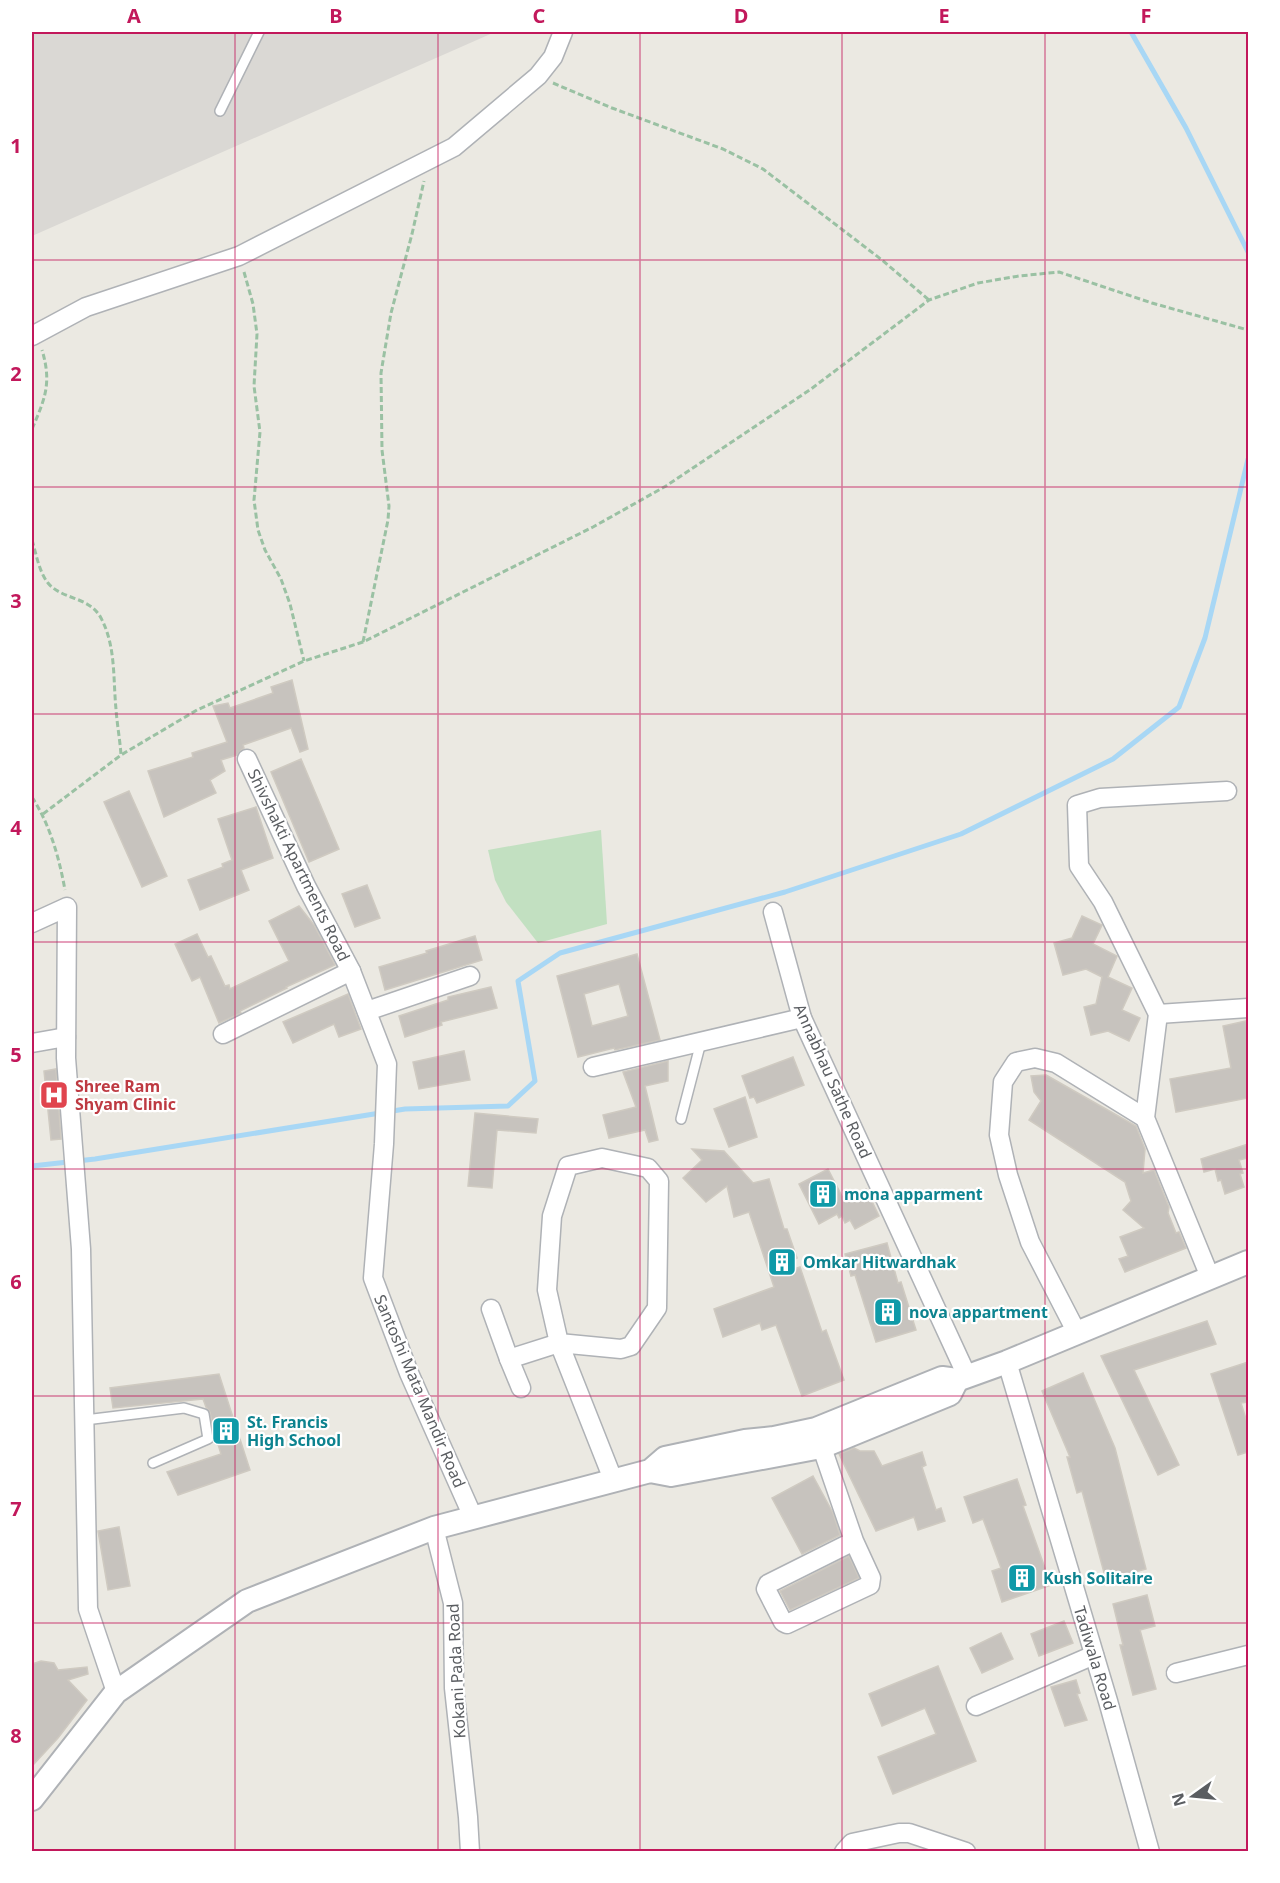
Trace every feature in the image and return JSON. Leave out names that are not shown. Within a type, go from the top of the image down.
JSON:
[{"type":"street","points":[[34,335],[86,307],[239,256],[454,147],[538,76],[553,57],[563,32]]},
{"type":"street","name":"Shivshakti Apartments Road","points":[[247,759],[306,886],[351,971],[367,1011],[387,1064],[385,1112]]},
{"type":"street","points":[[1210,1277],[1145,1118],[1158,1014],[1103,902],[1079,866],[1077,804],[1100,798],[1227,791]]},
{"type":"street","points":[[32,923],[68,907],[66,1058],[81,1249],[88,1610],[116,1692]]},
{"type":"street","name":"Annabhau Sathe Road","points":[[773,912],[802,1018],[962,1378]]},
{"type":"street","name":"Shivshakti Apartments Road","points":[[222,1034],[351,971]]},
{"type":"street","points":[[367,1011],[470,976]]},
{"type":"street","points":[[1158,1014],[1248,1008]]},
{"type":"street","points":[[593,1069],[802,1018]]},
{"type":"street","points":[[32,1043],[66,1037]]},
{"type":"street","points":[[1077,1333],[1030,1242],[1008,1175],[999,1135],[1003,1082],[1016,1062],[1035,1059],[1056,1063],[1145,1118]]},
{"type":"street","name":"Santoshi Mata Mandir Road","points":[[385,1112],[373,1278],[409,1373],[473,1517]]},
{"type":"street","points":[[509,1359],[559,1343],[621,1349],[631,1346],[657,1308],[659,1181],[648,1168],[602,1158],[568,1166],[552,1216],[547,1290],[559,1343],[614,1482]]},
{"type":"street","points":[[32,1799],[116,1692],[247,1601],[434,1528],[650,1471],[672,1475],[738,1452],[818,1438],[870,1418],[950,1395],[962,1378],[1007,1362],[1248,1262]]},
{"type":"street","points":[[491,1309],[521,1388]]},
{"type":"street","name":"Tadiwala Road","points":[[1007,1362],[1150,1851]]},
{"type":"street","points":[[818,1438],[854,1541],[871,1578],[870,1585],[787,1624],[783,1622],[766,1589],[768,1584],[854,1541]]},
{"type":"street","name":"Kokani Pada Road","points":[[434,1528],[453,1603],[454,1688],[470,1851]]},
{"type":"street","points":[[976,1706],[1094,1655]]},
{"type":"street","points":[[1176,1673],[1248,1655]]},
{"type":"street","points":[[844,1851],[852,1844],[898,1833],[909,1833],[966,1851]]},
{"type":"lane","points":[[220,111],[259,32]]},
{"type":"lane","points":[[681,1119],[700,1042]]},
{"type":"lane","points":[[85,1420],[184,1408],[204,1414],[208,1439],[153,1463]]},
{"type":"path","points":[[538,76],[612,108],[723,149],[763,169],[873,253],[929,300]]},
{"type":"path","points":[[363,642],[388,520],[382,450],[381,373],[391,313],[429,161]]},
{"type":"path","points":[[239,256],[253,304],[256,334],[254,386],[260,432],[254,500],[258,530],[290,604],[304,661]]},
{"type":"path","points":[[43,814],[122,755],[197,710],[304,661],[363,642],[593,527],[666,486],[812,389],[929,300],[978,283],[1059,272],[1152,303],[1248,330]]},
{"type":"path","points":[[32,429],[46,389],[43,355],[34,335]]},
{"type":"path","points":[[32,540],[39,565],[49,583],[93,607],[102,619],[113,664],[122,755]]},
{"type":"path","points":[[32,797],[43,814],[59,858],[68,907]]},
{"type":"shaded area","points":[[32,32],[495,32],[32,236]]},
{"type":"green space","points":[[601,830],[607,924],[538,943],[506,902],[495,880],[488,850]]},
{"type":"building","points":[[292,680],[308,749],[300,752],[291,728],[243,745],[244,748],[237,755],[221,760],[225,771],[210,780],[216,793],[164,817],[148,771],[193,757],[192,753],[227,742],[213,706],[228,703],[230,708],[273,693],[271,687]]},
{"type":"building","points":[[301,759],[339,849],[309,862],[271,772]]},
{"type":"building","points":[[129,791],[167,876],[142,887],[104,802]]},
{"type":"building","points":[[256,807],[273,858],[241,870],[249,890],[200,910],[188,880],[223,867],[222,864],[232,860],[218,819]]},
{"type":"building","points":[[367,885],[380,918],[355,927],[342,894]]},
{"type":"building","points":[[299,906],[314,925],[335,965],[286,987],[219,1023],[200,977],[192,981],[175,944],[197,934],[208,957],[211,956],[225,986],[229,985],[230,989],[289,961],[269,921]]},
{"type":"building","points":[[1082,916],[1102,925],[1093,944],[1117,956],[1108,977],[1132,988],[1122,1010],[1140,1018],[1129,1041],[1108,1031],[1091,1035],[1084,1007],[1096,1004],[1102,977],[1086,969],[1063,975],[1054,943],[1072,938]]},
{"type":"building","points":[[475,936],[482,960],[385,990],[379,967]]},
{"type":"building","points":[[637,954],[660,1040],[578,1057],[557,976]],"holes":[[[619,984],[628,1016],[592,1026],[584,994]]]},
{"type":"building","points":[[491,987],[497,1008],[441,1022],[442,1025],[405,1037],[399,1016],[448,1000],[448,997]]},
{"type":"building","points":[[348,994],[361,1029],[339,1037],[334,1024],[293,1043],[283,1022]]},
{"type":"building","points":[[1246,1021],[1248,1098],[1176,1112],[1170,1079],[1231,1068],[1223,1026]]},
{"type":"building","points":[[464,1051],[470,1080],[419,1089],[413,1062]]},
{"type":"building","points":[[793,1057],[804,1085],[757,1103],[754,1097],[750,1098],[742,1076]]},
{"type":"building","points":[[668,1061],[668,1081],[645,1086],[658,1140],[649,1142],[645,1130],[609,1138],[603,1115],[636,1107],[623,1072]]},
{"type":"building","points":[[56,1069],[61,1139],[51,1140],[44,1071]]},
{"type":"building","points":[[1046,1075],[1136,1126],[1145,1149],[1143,1173],[1154,1170],[1169,1207],[1168,1213],[1176,1233],[1179,1232],[1186,1248],[1125,1272],[1119,1259],[1128,1256],[1120,1237],[1144,1228],[1123,1210],[1131,1201],[1125,1182],[1029,1120],[1041,1101],[1034,1092],[1031,1076]]},
{"type":"building","points":[[745,1097],[757,1137],[729,1147],[714,1109]]},
{"type":"building","points":[[475,1113],[538,1119],[536,1133],[497,1130],[492,1188],[468,1186]]},
{"type":"building","points":[[1248,1144],[1248,1158],[1239,1160],[1244,1187],[1225,1194],[1215,1169],[1204,1172],[1201,1159]]},
{"type":"building","points":[[692,1149],[724,1151],[753,1183],[769,1179],[784,1229],[787,1229],[797,1258],[791,1262],[794,1269],[800,1267],[822,1332],[826,1330],[844,1380],[802,1396],[776,1325],[762,1330],[760,1323],[723,1337],[714,1309],[774,1287],[749,1212],[734,1217],[727,1186],[706,1202],[683,1178],[702,1160]]},
{"type":"building","name":"mona apparment","points":[[828,1169],[844,1200],[866,1189],[879,1216],[855,1229],[850,1220],[845,1223],[842,1216],[839,1218],[837,1214],[819,1224],[799,1184]]},
{"type":"building","points":[[887,1243],[898,1283],[901,1282],[916,1330],[876,1342],[855,1275],[851,1276],[845,1254]]},
{"type":"building","points":[[1207,1321],[1216,1344],[1134,1370],[1179,1465],[1158,1475],[1101,1356]]},
{"type":"building","points":[[1248,1362],[1248,1402],[1241,1403],[1248,1425],[1248,1452],[1238,1455],[1211,1374]]},
{"type":"building","points":[[1083,1373],[1115,1448],[1146,1569],[1106,1580],[1082,1491],[1077,1493],[1067,1457],[1070,1457],[1042,1391]]},
{"type":"building","name":"St. Francis High School","points":[[219,1374],[250,1470],[178,1495],[167,1472],[221,1454],[210,1412],[203,1399],[113,1408],[110,1388]]},
{"type":"building","points":[[854,1448],[860,1451],[874,1451],[882,1466],[922,1452],[926,1465],[922,1467],[936,1510],[941,1508],[945,1521],[918,1530],[914,1517],[876,1531],[839,1454]]},
{"type":"building","points":[[813,1476],[833,1513],[840,1535],[802,1554],[772,1498]]},
{"type":"building","points":[[1017,1479],[1026,1505],[1023,1506],[1051,1585],[1002,1602],[992,1571],[1001,1568],[983,1519],[973,1523],[964,1497]]},
{"type":"building","points":[[119,1527],[130,1586],[108,1590],[98,1531]]},
{"type":"building","points":[[849,1556],[859,1578],[790,1610],[780,1591]]},
{"type":"building","points":[[1147,1595],[1155,1626],[1140,1630],[1156,1689],[1133,1695],[1120,1645],[1123,1645],[1113,1604]]},
{"type":"building","points":[[1064,1621],[1073,1643],[1039,1656],[1031,1634]]},
{"type":"building","points":[[1001,1633],[1013,1659],[982,1673],[970,1648]]},
{"type":"building","points":[[41,1661],[54,1663],[58,1670],[87,1667],[88,1674],[68,1680],[87,1700],[58,1738],[32,1766],[32,1664]]},
{"type":"building","points":[[938,1666],[976,1761],[893,1794],[878,1757],[936,1734],[925,1708],[882,1726],[869,1694]]},
{"type":"building","points":[[1076,1680],[1080,1693],[1077,1694],[1087,1720],[1065,1726],[1051,1687]]},
{"type":"waterway","points":[[1131,32],[1186,128],[1248,252]]},
{"type":"waterway","points":[[32,1166],[95,1159],[405,1109],[508,1106],[535,1081],[518,981],[560,953],[785,892],[961,834],[1113,759],[1179,707],[1205,638],[1248,459]]},
{"type":"place","name":"Shree Ram Shyam Clinic","points":[[54,1095]]},
{"type":"place","name":"mona apparment","points":[[823,1194]]},
{"type":"place","name":"Omkar Hitwardhak","points":[[782,1262]]},
{"type":"place","name":"nova appartment","points":[[888,1312]]},
{"type":"place","name":"St. Francis High School","points":[[226,1431]]},
{"type":"place","name":"Kush Solitaire","points":[[1022,1578]]}]
